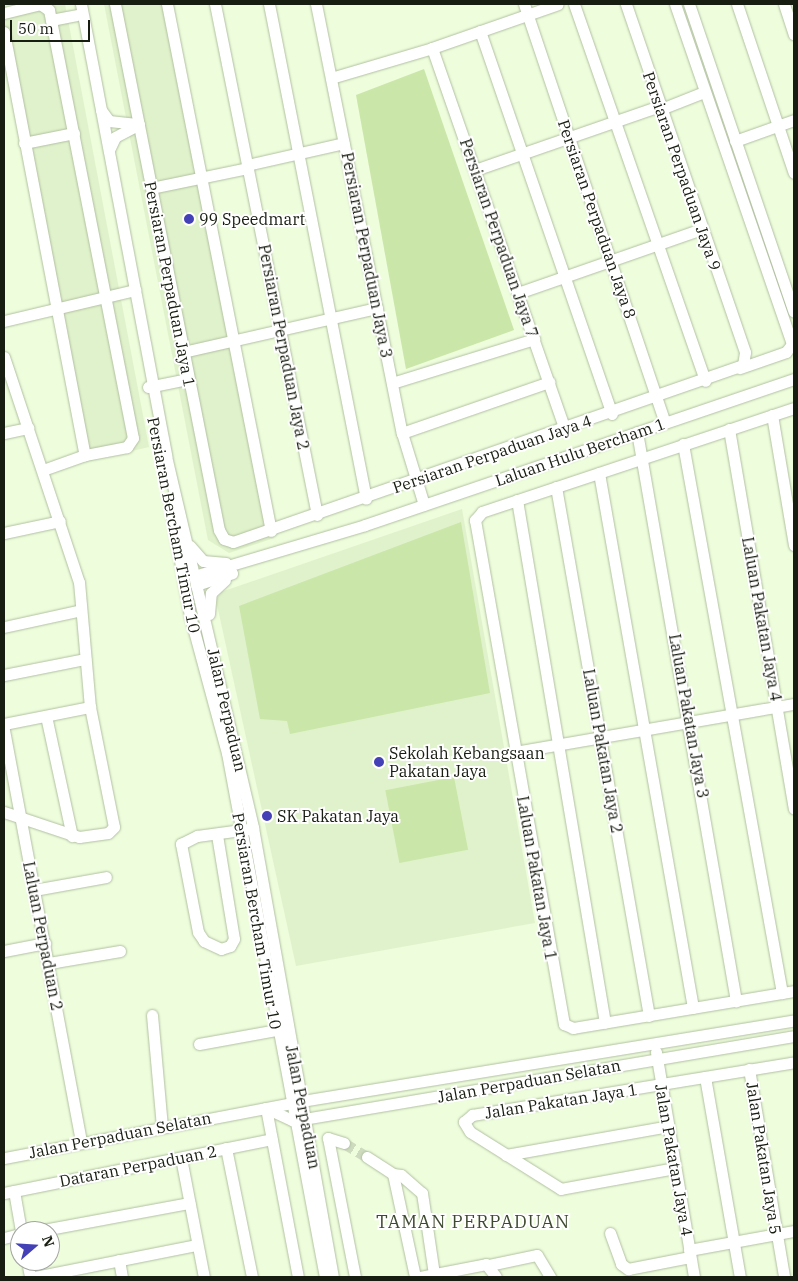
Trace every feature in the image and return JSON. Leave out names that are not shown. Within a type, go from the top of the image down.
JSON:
[{"type":"street","points":[[4,13],[43,4],[48,7],[133,441],[127,447],[85,455],[43,470]]},
{"type":"street","points":[[167,4],[271,531]]},
{"type":"street","name":"Persiaran Perpaduan Jaya 2","points":[[215,4],[318,515]]},
{"type":"street","points":[[270,4],[329,318],[366,499]]},
{"type":"street","name":"Persiaran Perpaduan Jaya 3","points":[[316,4],[402,433],[424,505]]},
{"type":"street","points":[[331,78],[432,48],[480,31],[526,9],[558,4]]},
{"type":"street","points":[[574,4],[705,381]]},
{"type":"street","name":"Persiaran Perpaduan Jaya 9","points":[[626,4],[746,357],[740,368]]},
{"type":"street","points":[[475,170],[704,92],[675,4]]},
{"type":"street","points":[[689,4],[794,312]]},
{"type":"street","points":[[737,4],[794,173]]},
{"type":"street","points":[[784,4],[794,34]]},
{"type":"street","name":"Persiaran Perpaduan Jaya 1","points":[[115,5],[188,379],[221,535],[233,542],[244,539]]},
{"type":"street","points":[[51,20],[78,7]]},
{"type":"street","name":"Persiaran Bercham Timur 10","points":[[78,7],[109,150],[132,291]]},
{"type":"street","name":"Persiaran Bercham Timur 10","points":[[78,7],[151,386],[193,581]]},
{"type":"street","name":"Persiaran Perpaduan Jaya 8","points":[[526,9],[612,260],[665,423]]},
{"type":"street","points":[[480,31],[612,414]]},
{"type":"street","points":[[4,32],[24,143],[58,306],[85,455]]},
{"type":"street","name":"Persiaran Perpaduan Jaya 7","points":[[432,48],[564,428]]},
{"type":"street","name":"Persiaran Perpaduan Jaya 4","points":[[244,539],[366,499],[416,478],[564,428],[612,414],[786,352],[791,340],[704,92]]},
{"type":"street","points":[[101,110],[110,121],[139,124]]},
{"type":"street","points":[[735,141],[794,120]]},
{"type":"street","points":[[109,150],[115,137],[139,124]]},
{"type":"street","points":[[24,143],[74,133]]},
{"type":"street","points":[[151,188],[202,178],[344,143]]},
{"type":"street","points":[[518,293],[702,230]]},
{"type":"street","points":[[4,321],[58,306],[132,291]]},
{"type":"street","points":[[183,352],[234,342],[377,308]]},
{"type":"street","points":[[392,383],[534,339]]},
{"type":"street","points":[[4,357],[74,561],[81,610],[90,707],[114,827],[108,833],[72,836],[21,821],[4,812]]},
{"type":"street","points":[[151,386],[188,379]]},
{"type":"street","name":"Laluan Hulu Bercham 1","points":[[193,581],[365,525],[794,379]]},
{"type":"street","points":[[402,433],[549,382]]},
{"type":"street","name":"Persiaran Bercham Timur 10","points":[[151,386],[190,616],[209,677],[247,829],[264,964],[290,1103]]},
{"type":"street","points":[[794,408],[517,500],[605,1023],[794,991]]},
{"type":"street","points":[[772,415],[794,545]]},
{"type":"street","points":[[4,433],[28,428]]},
{"type":"street","name":"Laluan Pakatan Jaya 4","points":[[729,429],[794,808]]},
{"type":"street","name":"Laluan Pakatan Jaya 3","points":[[637,432],[644,457],[736,1001]]},
{"type":"street","points":[[683,444],[782,993]]},
{"type":"street","points":[[599,472],[693,1008]]},
{"type":"street","name":"Laluan Pakatan Jaya 2","points":[[556,487],[649,1016]]},
{"type":"street","name":"Laluan Pakatan Jaya 1","points":[[517,500],[477,516],[480,548],[559,1001],[566,1027],[605,1023]]},
{"type":"street","points":[[176,501],[191,549],[198,558],[213,564],[248,564]]},
{"type":"street","points":[[4,533],[60,521]]},
{"type":"street","points":[[177,542],[193,581],[209,677]]},
{"type":"street","points":[[217,666],[208,601],[216,585],[248,564]]},
{"type":"street","name":"Jalan Perpaduan","points":[[193,581],[217,666],[247,829],[271,938],[302,1101],[298,1119],[325,1277]]},
{"type":"street","points":[[4,627],[81,610]]},
{"type":"street","points":[[4,675],[85,659]]},
{"type":"street","points":[[515,752],[794,704]]},
{"type":"street","points":[[4,724],[90,707]]},
{"type":"street","points":[[46,716],[72,836]]},
{"type":"street","name":"Laluan Perpaduan 2","points":[[4,730],[49,963],[81,1143]]},
{"type":"street","points":[[217,835],[234,939],[230,946],[221,949],[204,941],[198,932],[181,848],[188,838],[247,829]]},
{"type":"street","points":[[34,890],[106,877]]},
{"type":"street","points":[[264,964],[265,946],[271,938]]},
{"type":"street","points":[[4,951],[45,943]]},
{"type":"street","points":[[49,963],[120,951]]},
{"type":"street","points":[[152,1015],[162,1126]]},
{"type":"street","name":"Jalan Perpaduan Selatan","points":[[4,1158],[162,1126],[290,1103],[794,1020]]},
{"type":"street","points":[[199,1044],[276,1030]]},
{"type":"street","name":"Jalan Perpaduan Selatan","points":[[298,1119],[794,1036]]},
{"type":"street","name":"Jalan Pakatan Jaya 4","points":[[654,1043],[694,1277]]},
{"type":"street","name":"Jalan Pakatan Jaya 1","points":[[506,1155],[470,1132],[464,1122],[472,1116],[794,1063]]},
{"type":"street","name":"Jalan Pakatan Jaya 5","points":[[749,1069],[784,1277]]},
{"type":"street","points":[[706,1077],[740,1277]]},
{"type":"street","name":"Jalan Perpaduan","points":[[290,1103],[298,1119],[332,1277]]},
{"type":"street","points":[[298,1119],[266,1108],[298,1277]]},
{"type":"street","points":[[506,1155],[668,1126]]},
{"type":"street","points":[[344,1143],[332,1136],[328,1140],[355,1277]]},
{"type":"street","name":"Dataran Perpaduan 2","points":[[9,1192],[272,1139]]},
{"type":"street","points":[[226,1148],[252,1277]]},
{"type":"street","points":[[506,1155],[563,1190],[675,1168]]},
{"type":"street","points":[[367,1157],[422,1193],[434,1274]]},
{"type":"street","points":[[181,1158],[204,1277]]},
{"type":"street","points":[[393,1174],[415,1277]]},
{"type":"street","points":[[9,1192],[17,1221]]},
{"type":"street","points":[[60,1227],[189,1203]]},
{"type":"street","points":[[610,1233],[622,1264],[628,1269],[734,1242],[794,1231]]},
{"type":"street","points":[[37,1277],[197,1245]]},
{"type":"street","points":[[420,1277],[434,1274],[493,1272],[537,1255],[550,1277]]},
{"type":"street","points":[[119,1260],[122,1277]]},
{"type":"shaded area","points":[[14,4],[65,4],[149,447],[85,462],[4,54],[4,6]]},
{"type":"shaded area","points":[[104,4],[166,4],[274,538],[229,553],[208,540]]},
{"type":"shaded area","points":[[424,69],[514,330],[406,369],[356,95]]},
{"type":"shaded area","name":"Sekolah Kebangsaan Pakatan Jaya","points":[[462,509],[535,923],[296,966],[216,600],[221,592]]},
{"type":"shaded area","points":[[461,522],[490,693],[290,734],[287,721],[260,719],[239,606]]},
{"type":"shaded area","points":[[454,777],[468,850],[399,863],[385,790]]},
{"type":"tunnel","points":[[344,1143],[367,1157]]},
{"type":"place","name":"99 Speedmart","points":[[189,219]]},
{"type":"place","name":"Sekolah Kebangsaan Pakatan Jaya","points":[[379,762]]},
{"type":"place","name":"SK Pakatan Jaya","points":[[267,816]]},
{"type":"district","name":"TAMAN PERPADUAN","points":[[473,1222]]}]
